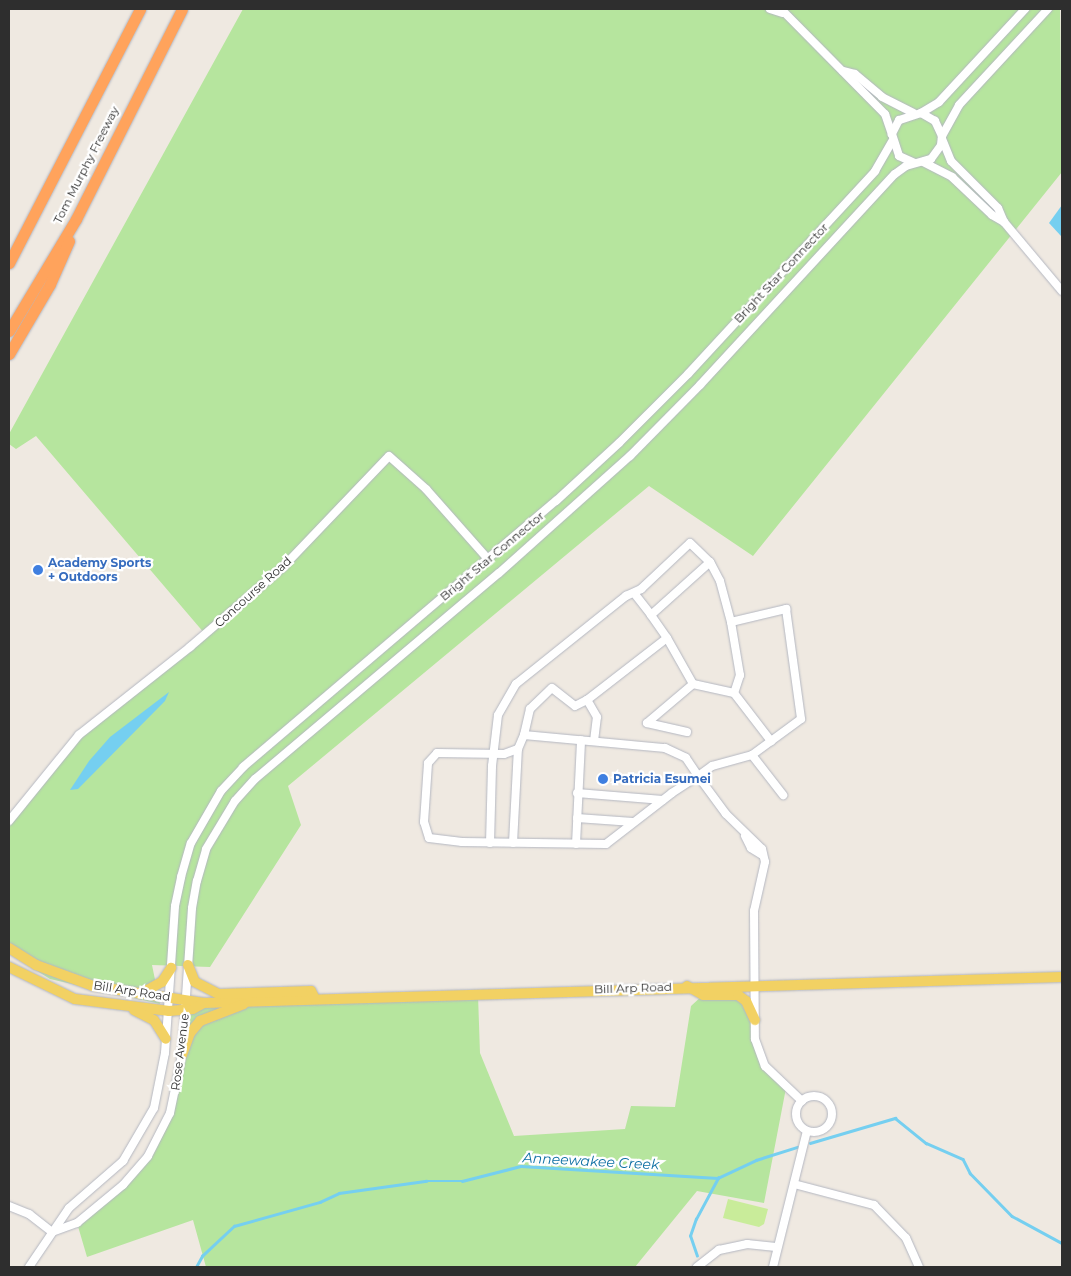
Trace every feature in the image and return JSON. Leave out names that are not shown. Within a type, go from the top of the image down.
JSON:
[{"type":"highway","name":"Tom Murphy Freeway","points":[[9,263],[140,9]]},
{"type":"highway","name":"Tom Murphy Freeway","points":[[9,331],[76,219],[182,9]]},
{"type":"highway","points":[[9,249],[34,215]]},
{"type":"highway","points":[[9,354],[50,284],[65,252],[76,219]]},
{"type":"main road","name":"Bill Arp Road","points":[[9,948],[36,965],[93,986],[169,999],[185,998],[204,1002],[252,1002],[753,984],[1062,977]]},
{"type":"main road","points":[[188,965],[195,982],[219,994],[311,991],[315,999]]},
{"type":"main road","name":"Bill Arp Road","points":[[9,967],[75,999],[169,1011],[185,1010],[204,1002]]},
{"type":"main road","points":[[140,994],[162,982],[171,968]]},
{"type":"main road","points":[[686,986],[703,995],[738,995],[746,1001],[755,1020]]},
{"type":"main road","points":[[182,1055],[190,1033],[200,1021],[252,1002]]},
{"type":"main road","points":[[121,1005],[154,1020],[166,1039]]},
{"type":"street","points":[[770,9],[781,11],[885,114],[899,156],[915,163],[923,162],[937,152],[942,137],[959,105],[1048,9]]},
{"type":"street","points":[[892,138],[899,120],[939,102],[1025,9]]},
{"type":"street","points":[[843,71],[855,74],[882,97],[935,120],[951,161],[998,208],[1004,222],[1062,291]]},
{"type":"street","name":"Bright Star Connector","points":[[169,999],[175,906],[181,877],[191,843],[221,791],[243,767],[556,502],[655,408],[875,171],[892,138]]},
{"type":"street","points":[[923,162],[952,177],[992,215],[1004,222]]},
{"type":"street","name":"Bright Star Connector","points":[[185,998],[192,908],[206,850],[235,802],[255,779],[499,573],[630,456],[700,385],[887,182],[906,166],[915,163]]},
{"type":"street","name":"Concourse Road","points":[[9,821],[79,735],[190,647],[283,567],[389,456],[426,489],[488,559]]},
{"type":"street","points":[[490,843],[493,754],[498,715],[516,684],[634,592],[690,543],[710,562],[720,581],[731,622],[740,676],[734,693]]},
{"type":"street","points":[[651,615],[710,562]]},
{"type":"street","points":[[634,592],[667,638],[693,684],[734,693],[770,741]]},
{"type":"street","points":[[518,749],[493,754],[437,753],[428,763],[424,822],[429,838],[490,843],[606,844],[633,822],[712,766],[752,754],[801,720],[786,609],[731,622]]},
{"type":"street","points":[[513,843],[518,749],[524,735],[530,709],[552,688],[575,706],[587,700],[667,638]]},
{"type":"street","points":[[687,732],[647,723],[693,684]]},
{"type":"street","points":[[587,700],[597,717],[594,741]]},
{"type":"street","points":[[524,735],[665,748],[686,758],[745,836],[751,848],[762,855],[765,862],[754,911],[753,984],[756,1039],[765,1066],[802,1101]]},
{"type":"street","points":[[576,844],[581,740]]},
{"type":"street","points":[[752,754],[783,795]]},
{"type":"street","points":[[577,792],[663,800]]},
{"type":"street","points":[[577,818],[633,822]]},
{"type":"street","name":"Rose Avenue","points":[[52,1232],[77,1223],[123,1185],[148,1156],[170,1113],[182,1055],[185,998]]},
{"type":"street","name":"Rose Avenue","points":[[28,1267],[69,1208],[112,1173],[134,1147],[154,1108],[166,1039],[169,999]]},
{"type":"street","points":[[816,1095],[832,1106],[831,1122],[814,1132],[807,1131],[797,1120],[797,1111],[802,1101],[816,1095]]},
{"type":"street","points":[[773,1267],[776,1247],[807,1131]]},
{"type":"street","points":[[794,1184],[847,1196],[874,1205],[906,1238],[919,1267]]},
{"type":"street","points":[[9,1206],[29,1214],[52,1232]]},
{"type":"street","points":[[696,1267],[719,1250],[747,1244],[776,1247]]},
{"type":"green space","points":[[243,9],[1060,9],[1062,172],[753,556],[649,486],[288,786],[301,825],[210,967],[152,965],[160,1004],[50,979],[9,953],[9,821],[79,735],[205,634],[36,436],[16,449],[9,444],[9,434]]},
{"type":"green space","points":[[478,995],[480,1053],[514,1136],[625,1129],[631,1106],[675,1107],[691,1006],[703,995],[746,1001],[765,1066],[786,1088],[764,1203],[697,1191],[635,1267],[206,1267],[193,1220],[87,1257],[77,1223],[136,1172],[170,1113],[185,1010],[204,1003]]},
{"type":"green space","points":[[728,1199],[768,1209],[764,1224],[759,1227],[723,1218]]},
{"type":"water","points":[[1062,205],[1062,235],[1061,236],[1049,223]]},
{"type":"water","points":[[169,692],[165,701],[78,789],[70,790],[89,761],[110,737]]},
{"type":"waterway","points":[[810,1143],[895,1118],[926,1143],[963,1159],[970,1173],[1012,1216],[1062,1243]]},
{"type":"waterway","name":"Anneewakee Creek","points":[[196,1267],[202,1256],[234,1226],[320,1202],[339,1193],[426,1181],[462,1181],[521,1166],[718,1178],[756,1160],[797,1147]]},
{"type":"waterway","points":[[697,1256],[690,1236],[696,1219],[718,1178]]},
{"type":"place","name":"Academy Sports + Outdoors","points":[[38,570]]},
{"type":"place","name":"Patricia Esumei","points":[[603,779]]}]
